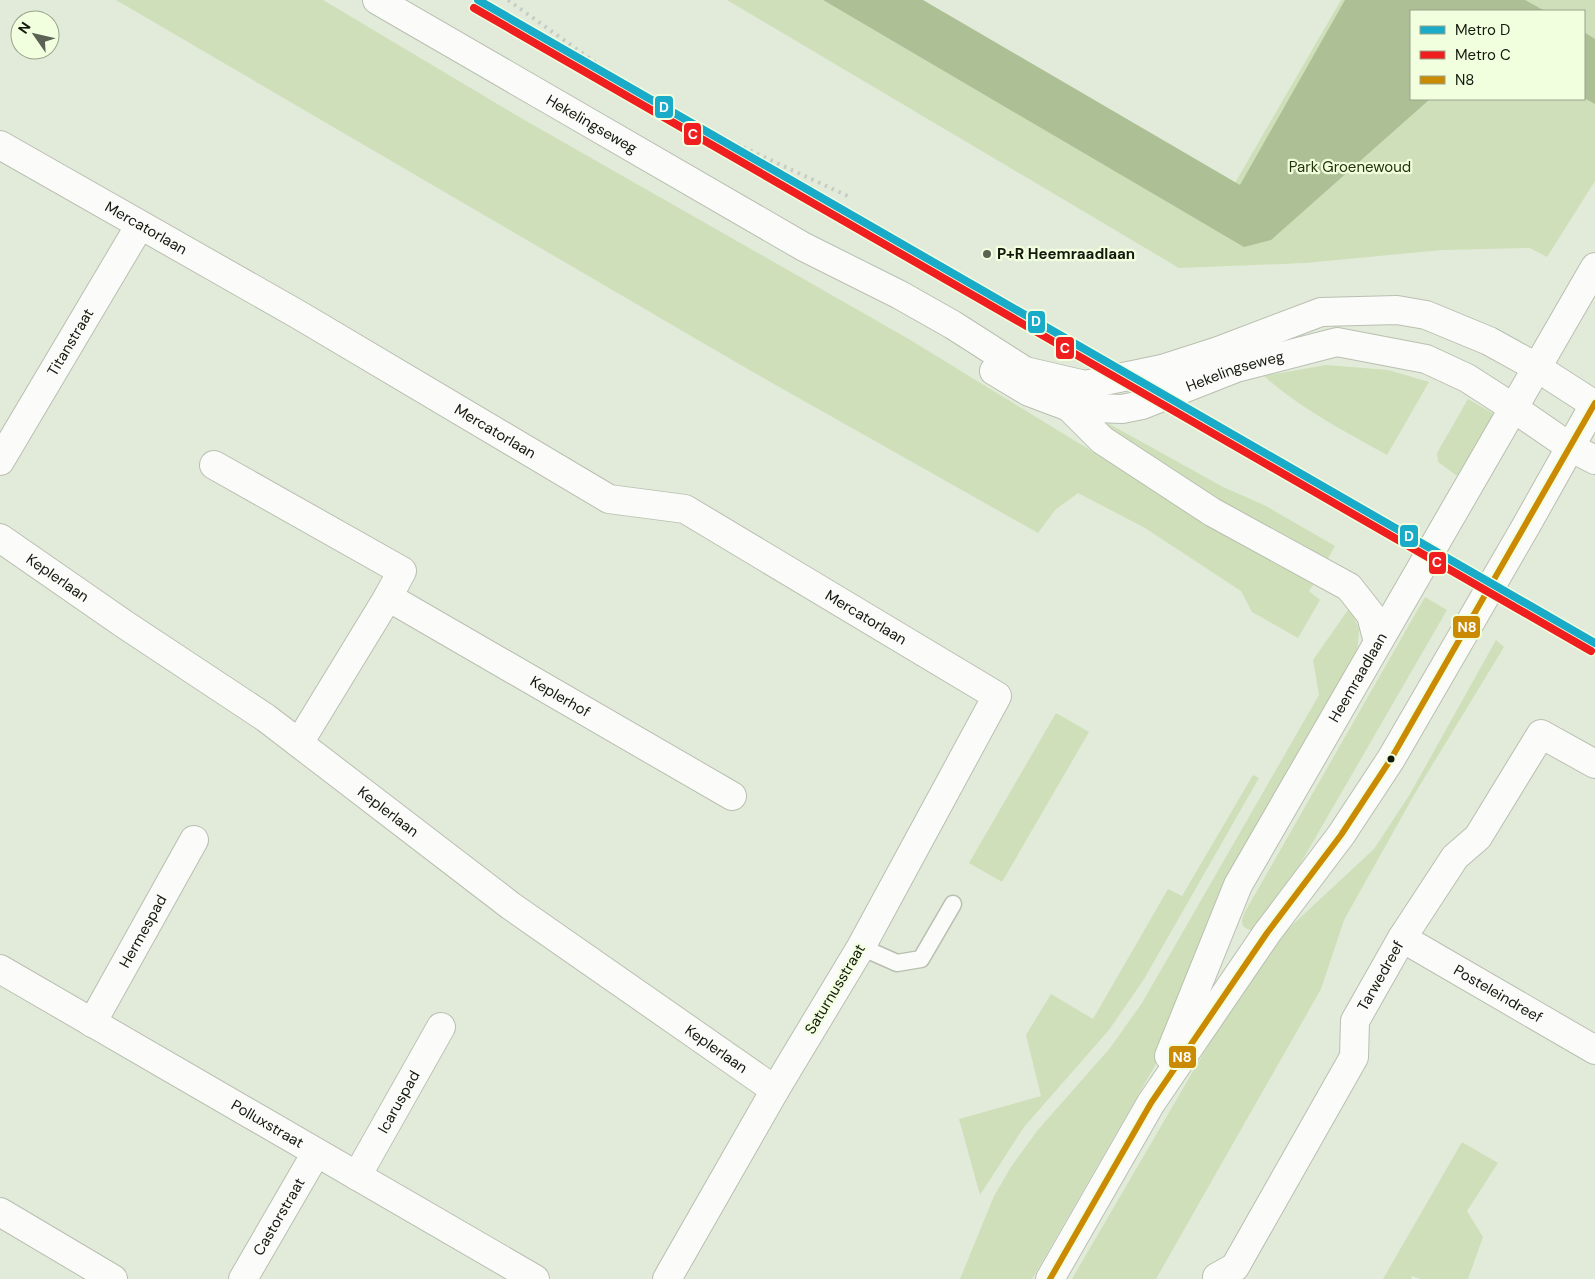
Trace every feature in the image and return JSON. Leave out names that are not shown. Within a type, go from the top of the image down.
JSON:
[{"type":"street","name":"Hekelingseweg","points":[[377,0],[804,247],[1029,392],[1068,407],[1122,409],[1142,405],[1236,368],[1337,342],[1426,359],[1467,378],[1570,447],[1595,460]]},
{"type":"street","name":"Mercatorlaan","points":[[0,145],[308,320],[609,499],[685,509],[997,696]]},
{"type":"street","name":"Titanstraat","points":[[0,461],[140,225]]},
{"type":"street","name":"Hekelingseweg","points":[[804,247],[900,296],[1025,371],[1084,385],[1162,369],[1218,351],[1321,312],[1397,310],[1426,315],[1489,341],[1536,367],[1595,404]]},
{"type":"street","name":"Heemraadlaan","points":[[1151,1103],[1238,885],[1467,491],[1512,407],[1595,267]]},
{"type":"street","name":"Heemraadlaan","points":[[1050,1279],[1151,1103],[1267,933],[1341,835],[1391,759],[1456,649],[1595,404]]},
{"type":"street","points":[[1068,407],[1102,440],[1212,512],[1349,588],[1371,615],[1378,642]]},
{"type":"street","points":[[214,465],[402,571],[299,743]]},
{"type":"street","name":"Keplerlaan","points":[[0,538],[124,624],[266,718],[511,906],[774,1090]]},
{"type":"street","name":"Keplerhof","points":[[388,597],[732,796]]},
{"type":"street","name":"Saturnusstraat","points":[[667,1279],[774,1090],[861,947],[997,696]]},
{"type":"street","name":"Tarwedreef","points":[[1217,1277],[1235,1268],[1354,1057],[1354,1021],[1402,938],[1455,857],[1478,837],[1541,734],[1595,764]]},
{"type":"street","name":"Hermespad","points":[[92,1023],[194,840]]},
{"type":"street","name":"Posteleindreef","points":[[1402,938],[1595,1050]]},
{"type":"street","name":"Polluxstraat","points":[[0,969],[534,1279]]},
{"type":"street","name":"Icaruspad","points":[[357,1176],[441,1027]]},
{"type":"street","name":"Castorstraat","points":[[243,1279],[316,1153]]},
{"type":"street","points":[[0,1212],[113,1279]]},
{"type":"lane","points":[[861,947],[898,964],[921,959],[954,904]]},
{"type":"green space","points":[[116,0],[323,0],[521,118],[907,338],[1167,497],[1315,582],[1309,591],[1320,600],[1298,638],[1252,612],[1241,591],[1145,528],[1078,493],[1055,510],[1038,533],[751,371]]},
{"type":"green space","name":"Park Groenewoud","points":[[727,0],[823,0],[1207,225],[1235,183],[1341,0],[1595,0],[1595,181],[1547,257],[1530,248],[1442,250],[1305,263],[1179,268]]},
{"type":"green space","points":[[1326,365],[1388,370],[1429,382],[1387,455],[1307,409],[1264,376]]},
{"type":"green space","points":[[1468,399],[1496,415],[1460,478],[1438,462],[1437,453]]},
{"type":"green space","points":[[1104,421],[1223,487],[1264,505],[1335,546],[1326,562],[1174,474],[1103,426]]},
{"type":"green space","points":[[1425,597],[1447,610],[1299,866],[1262,919],[1251,930],[1247,929],[1242,923],[1246,910]]},
{"type":"green space","points":[[1350,607],[1359,629],[1357,654],[1183,1017],[1032,1279],[960,1279],[994,1196],[1011,1167],[1037,1131],[1110,1048],[1142,1003],[1319,695],[1313,660]]},
{"type":"green space","points":[[1496,640],[1504,647],[1414,795],[1344,920],[1321,989],[1156,1279],[1072,1279],[1252,970],[1273,943],[1374,849],[1410,794]]},
{"type":"green space","points":[[1056,713],[1089,732],[1002,882],[969,863]]},
{"type":"green space","points":[[1253,775],[1259,778],[1144,979],[1109,1030],[1024,1127],[980,1195],[959,1119],[1041,1096],[1026,1035],[1051,994],[1093,1019],[1168,889],[1182,896]]},
{"type":"green space","points":[[1462,1142],[1498,1163],[1467,1211],[1483,1237],[1468,1279],[1420,1279],[1412,1276],[1411,1279],[1383,1279]]},
{"type":"shaded area","points":[[823,0],[923,0],[1240,185],[1345,0],[1525,0],[1543,10],[1410,10],[1410,100],[1429,100],[1271,240],[1244,247]]},
{"type":"shaded area","points":[[1585,33],[1595,39],[1595,104],[1585,99]]},
{"type":"railway","points":[[508,0],[635,91]]},
{"type":"railway","points":[[682,119],[850,197]]},
{"type":"metro line","name":"D","points":[[478,0],[1595,643]]},
{"type":"metro line","name":"C","points":[[474,8],[1591,651]]},
{"type":"transit line","name":"N8","points":[[1050,1279],[1151,1103],[1267,933],[1341,835],[1391,759],[1595,403]]},
{"type":"place","name":"P+R Heemraadlaan","points":[[987,254]]}]
